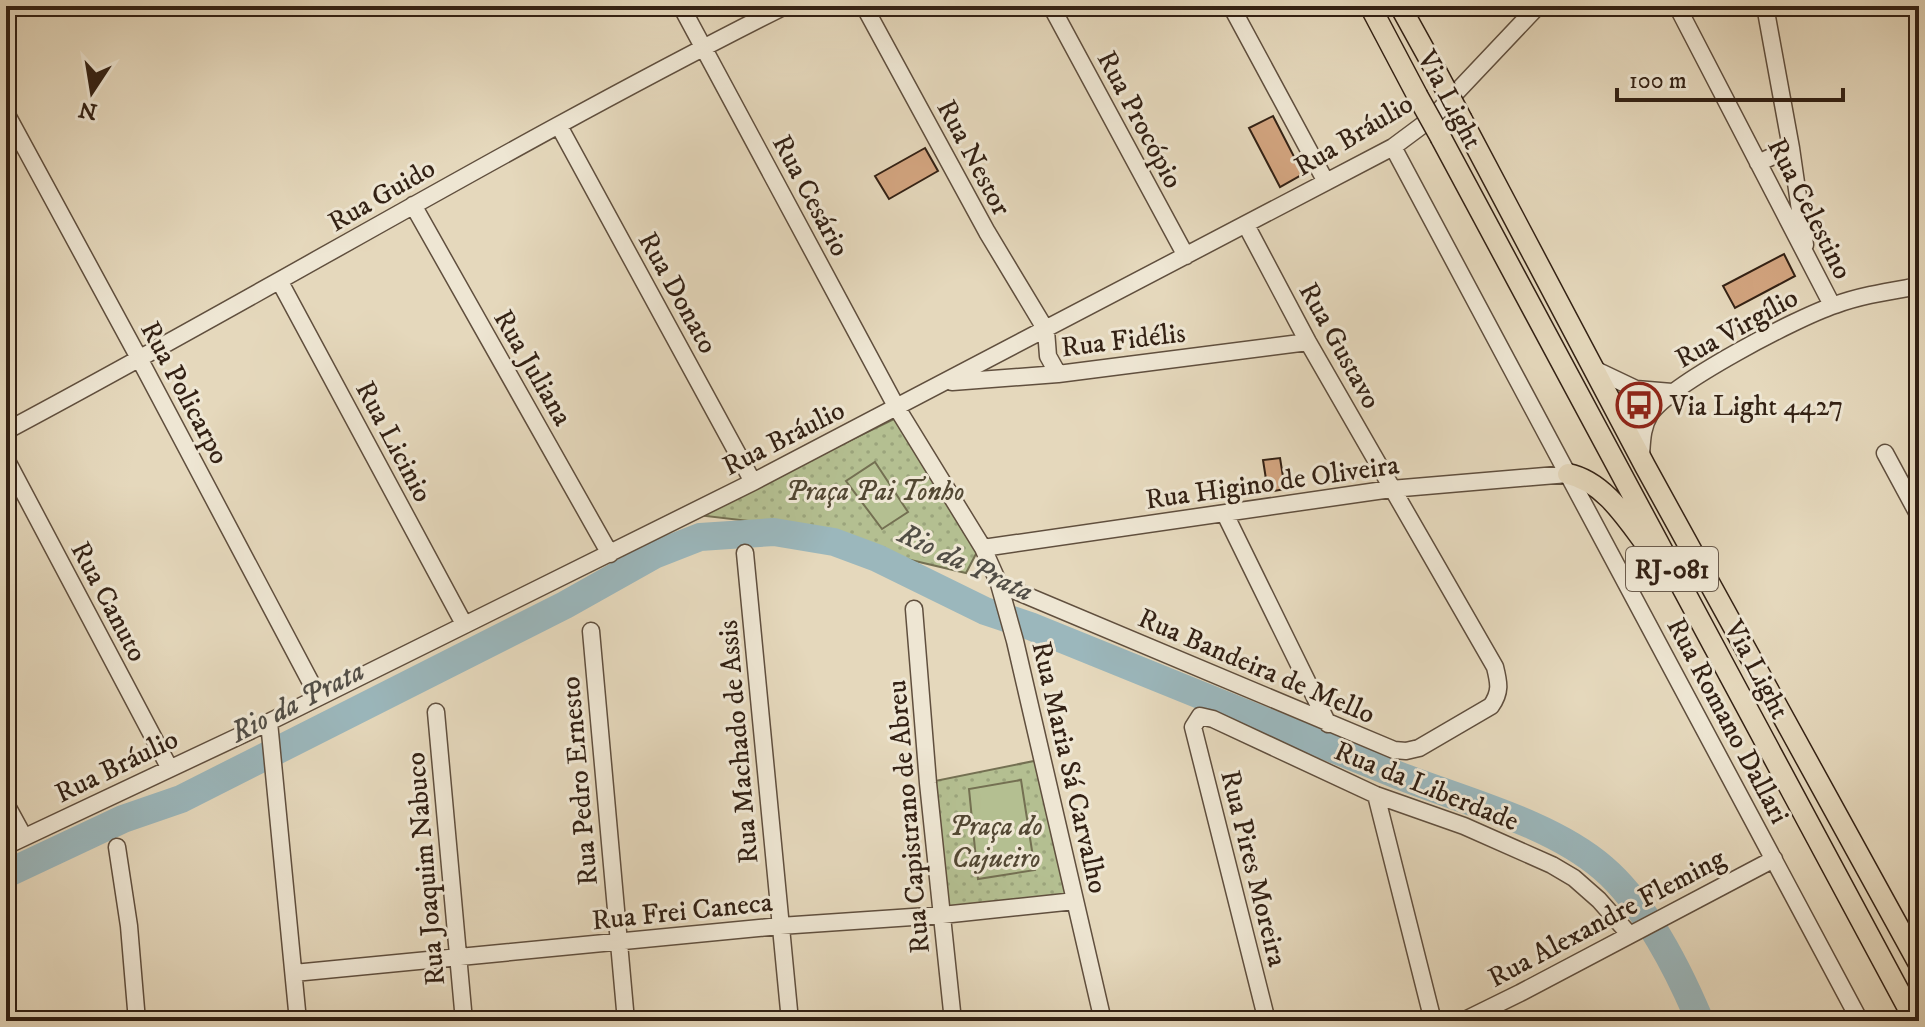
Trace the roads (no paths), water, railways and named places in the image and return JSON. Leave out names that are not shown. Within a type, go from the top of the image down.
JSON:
[{"type":"main road","name":"Via Light","points":[[1370,6],[1915,1021]]},
{"type":"main road","name":"Via Light","points":[[1400,6],[1641,456],[1919,964]]},
{"type":"main road","points":[[1568,474],[1590,484],[1607,497],[1683,590]]},
{"type":"street","name":"Rua Cesário","points":[[681,6],[897,408]]},
{"type":"street","name":"Rua Guido","points":[[6,431],[140,360],[413,205],[703,47],[785,6]]},
{"type":"street","name":"Rua Nestor","points":[[864,6],[987,232],[1046,330],[1048,356],[1058,374]]},
{"type":"street","name":"Rua Procópio","points":[[1051,6],[1186,256]]},
{"type":"street","points":[[1231,6],[1326,182]]},
{"type":"street","name":"Rua Bráulio","points":[[6,846],[269,722],[753,482],[1393,147],[1432,118],[1538,6]]},
{"type":"street","name":"Rua Celestino","points":[[1677,6],[1832,305]]},
{"type":"street","points":[[1765,6],[1791,148],[1806,256]]},
{"type":"street","name":"Rua Policarpo","points":[[6,113],[318,696]]},
{"type":"street","name":"Rua Donato","points":[[559,126],[753,482]]},
{"type":"street","name":"Rua Romano Dallari","points":[[1393,147],[1860,1021]]},
{"type":"street","points":[[1758,163],[1791,148]]},
{"type":"street","name":"Rua Juliana","points":[[413,205],[610,554]]},
{"type":"street","name":"Rua Gustavo","points":[[1246,225],[1308,342],[1495,667],[1499,695],[1491,706]]},
{"type":"street","name":"Rua Licinio","points":[[280,282],[464,624]]},
{"type":"street","name":"Rua Virgílio","points":[[1641,456],[1646,423],[1672,392],[1750,346],[1832,305],[1919,286]]},
{"type":"street","name":"Rua Fidélis","points":[[944,383],[1058,374],[1308,342]]},
{"type":"street","name":"Rua Virgílio","points":[[1596,370],[1636,389],[1672,392]]},
{"type":"street","name":"Rua Maria Sá Carvalho","points":[[897,408],[983,548],[999,584],[1103,1021]]},
{"type":"street","points":[[1885,453],[1912,490],[1919,516]]},
{"type":"street","name":"Rua Canuto","points":[[6,459],[169,767]]},
{"type":"street","name":"Rua Higino de Oliveira","points":[[983,548],[1391,489],[1568,474]]},
{"type":"street","points":[[1225,514],[1328,724]]},
{"type":"street","name":"Rua Machado de Assis","points":[[745,553],[790,1021]]},
{"type":"street","name":"Rua Bandeira de Mello","points":[[999,584],[1379,745],[1406,751],[1419,748],[1491,706]]},
{"type":"street","name":"Rua Capistrano de Abreu","points":[[914,609],[953,1021]]},
{"type":"street","name":"Rua Pedro Ernesto","points":[[591,631],[626,1021]]},
{"type":"street","name":"Rua Joaquim Nabuco","points":[[436,712],[464,1021]]},
{"type":"street","name":"Rua da Liberdade","points":[[1193,727],[1200,716],[1213,719],[1376,795],[1464,826],[1552,865],[1574,878],[1635,932]]},
{"type":"street","points":[[269,722],[298,1021]]},
{"type":"street","name":"Rua Pires Moreira","points":[[1193,727],[1267,1021]]},
{"type":"street","points":[[1376,795],[1433,1021]]},
{"type":"street","points":[[6,804],[24,837]]},
{"type":"street","points":[[117,847],[137,1021]]},
{"type":"street","name":"Rua Alexandre Fleming","points":[[1463,1021],[1774,859]]},
{"type":"street","name":"Rua Frei Caneca","points":[[294,973],[1075,901]]},
{"type":"waterway","name":"Rio da Prata","points":[[6,874],[123,819],[181,799],[565,605],[654,555],[700,537],[774,532],[834,542],[877,558],[985,611],[1030,626],[1395,774],[1504,814],[1557,838],[1603,868],[1633,900],[1671,960],[1700,1021]]},
{"type":"place","name":"Via Light 4427","points":[[1639,405]]},
{"type":"park label","name":"Praça Pai Tonho","points":[[875,490]]},
{"type":"park label","name":"Praça do Cajueiro","points":[[996,841]]}]
